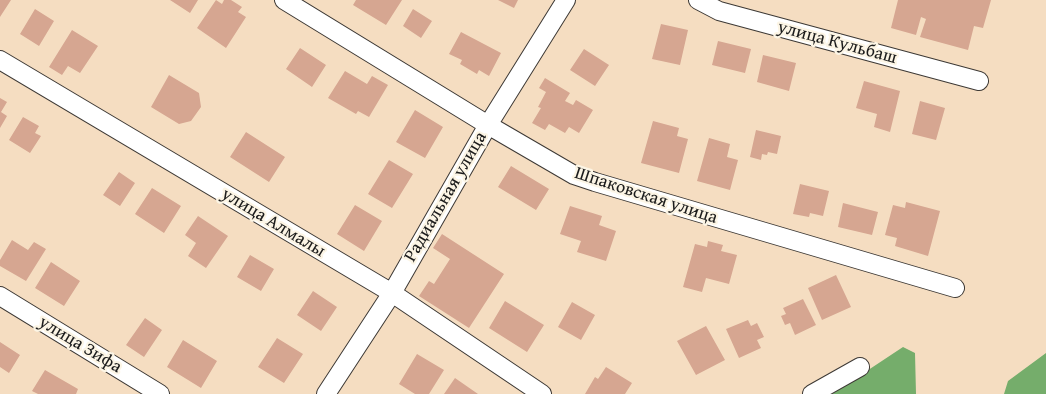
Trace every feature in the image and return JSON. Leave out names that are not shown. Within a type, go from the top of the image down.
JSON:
[{"type":"street","name":"Шпаковская улица","points":[[284,0],[488,125],[574,175],[955,288]]},
{"type":"street","name":"Радиальная улица","points":[[326,394],[392,293],[488,125],[566,0]]},
{"type":"street","name":"улица Кульбаш","points":[[698,0],[719,11],[979,81]]},
{"type":"street","name":"улица Алмалы","points":[[0,60],[392,293],[542,394]]},
{"type":"street","name":"улица Зифа","points":[[0,296],[160,394]]},
{"type":"street","points":[[812,394],[860,367]]},
{"type":"green space","points":[[903,347],[915,353],[916,394],[832,394]]},
{"type":"green space","points":[[1046,353],[1046,394],[1004,394],[1008,381]]},
{"type":"building","points":[[0,0],[11,0],[0,17]]},
{"type":"building","points":[[170,0],[198,0],[190,13]]},
{"type":"building","points":[[216,0],[222,4],[224,0],[231,0],[242,7],[238,12],[246,17],[226,48],[197,28]]},
{"type":"building","points":[[356,0],[402,0],[386,25],[353,5]]},
{"type":"building","points":[[498,0],[518,0],[514,8]]},
{"type":"building","points":[[898,0],[991,0],[983,28],[974,26],[968,50],[920,37],[926,19],[921,17],[916,35],[891,28]]},
{"type":"building","points":[[35,9],[54,21],[39,46],[20,34]]},
{"type":"building","points":[[413,9],[432,21],[421,38],[403,26]]},
{"type":"building","points":[[661,24],[688,30],[680,65],[652,59]]},
{"type":"building","points":[[72,30],[98,46],[80,73],[68,66],[62,75],[49,67]]},
{"type":"building","points":[[461,32],[501,53],[489,76],[479,70],[477,74],[460,64],[462,60],[449,54]]},
{"type":"building","points":[[718,41],[751,49],[745,73],[712,65]]},
{"type":"building","points":[[300,48],[326,65],[312,87],[286,69]]},
{"type":"building","points":[[584,49],[609,65],[595,86],[570,70]]},
{"type":"building","points":[[763,55],[796,63],[789,91],[757,82]]},
{"type":"building","points":[[345,71],[367,84],[372,76],[388,85],[369,117],[358,111],[356,114],[328,98]]},
{"type":"building","points":[[169,75],[199,93],[201,107],[191,121],[179,124],[151,107]]},
{"type":"building","points":[[545,78],[570,93],[565,101],[573,105],[576,100],[593,110],[579,133],[569,127],[565,133],[549,124],[545,130],[532,123],[541,108],[538,107],[546,92],[539,88]]},
{"type":"building","points":[[864,81],[900,91],[890,132],[874,127],[877,114],[856,108]]},
{"type":"building","points":[[0,98],[7,102],[1,112],[7,116],[0,128]]},
{"type":"building","points":[[920,101],[945,108],[936,140],[912,134]]},
{"type":"building","points":[[415,110],[443,127],[425,158],[396,142]]},
{"type":"building","points":[[23,117],[39,126],[35,133],[41,136],[30,153],[9,140]]},
{"type":"building","points":[[653,121],[679,128],[677,136],[688,139],[679,173],[641,163]]},
{"type":"building","points":[[756,130],[781,136],[777,154],[768,152],[767,155],[762,154],[761,160],[750,157]]},
{"type":"building","points":[[246,132],[285,157],[269,182],[230,157]]},
{"type":"building","points":[[709,138],[730,144],[727,157],[738,160],[730,190],[697,181]]},
{"type":"building","points":[[389,160],[413,174],[392,208],[368,194]]},
{"type":"building","points":[[511,166],[549,189],[536,210],[498,187]]},
{"type":"building","points":[[119,172],[135,183],[120,206],[103,195]]},
{"type":"building","points":[[800,184],[829,191],[823,216],[810,213],[809,217],[793,214]]},
{"type":"building","points":[[152,188],[181,206],[164,233],[135,214]]},
{"type":"building","points":[[906,202],[940,211],[928,256],[895,246],[897,238],[885,235],[893,205],[905,208]]},
{"type":"building","points":[[843,203],[878,212],[872,235],[838,227]]},
{"type":"building","points":[[355,205],[382,221],[364,251],[337,234]]},
{"type":"building","points":[[570,206],[602,216],[599,225],[616,231],[606,261],[577,252],[581,241],[560,234]]},
{"type":"building","points":[[198,216],[228,236],[206,268],[188,256],[196,243],[185,235]]},
{"type":"building","points":[[442,234],[504,274],[469,328],[419,296],[429,281],[434,284],[450,259],[433,248]]},
{"type":"building","points":[[12,240],[28,250],[34,242],[46,249],[26,281],[0,266],[0,260]]},
{"type":"building","points":[[708,241],[723,245],[721,251],[737,255],[729,284],[706,278],[702,292],[683,287],[695,244],[707,247]]},
{"type":"building","points":[[250,255],[274,269],[261,291],[237,277]]},
{"type":"building","points":[[51,262],[80,281],[64,306],[35,288]]},
{"type":"building","points":[[836,275],[851,307],[822,320],[808,288]]},
{"type":"building","points":[[313,291],[337,307],[321,331],[297,315]]},
{"type":"building","points":[[803,299],[816,325],[795,335],[790,323],[785,325],[781,316],[786,314],[783,308]]},
{"type":"building","points":[[505,301],[544,325],[527,352],[489,328]]},
{"type":"building","points":[[572,302],[595,315],[581,340],[558,327]]},
{"type":"building","points":[[145,318],[162,330],[144,357],[126,345]]},
{"type":"building","points":[[748,320],[751,326],[757,323],[764,337],[757,340],[761,348],[739,358],[726,329]]},
{"type":"building","points":[[706,326],[725,360],[696,375],[677,341]]},
{"type":"building","points":[[277,338],[303,354],[284,383],[258,367]]},
{"type":"building","points":[[183,340],[217,361],[201,388],[167,367]]},
{"type":"building","points":[[0,342],[20,355],[9,373],[0,367]]},
{"type":"building","points":[[417,354],[444,370],[429,394],[415,394],[399,384]]},
{"type":"building","points":[[606,367],[632,383],[625,394],[585,394],[595,377],[598,379]]},
{"type":"building","points":[[45,370],[78,389],[76,394],[38,394],[32,391]]},
{"type":"building","points":[[455,378],[478,394],[444,394]]}]
